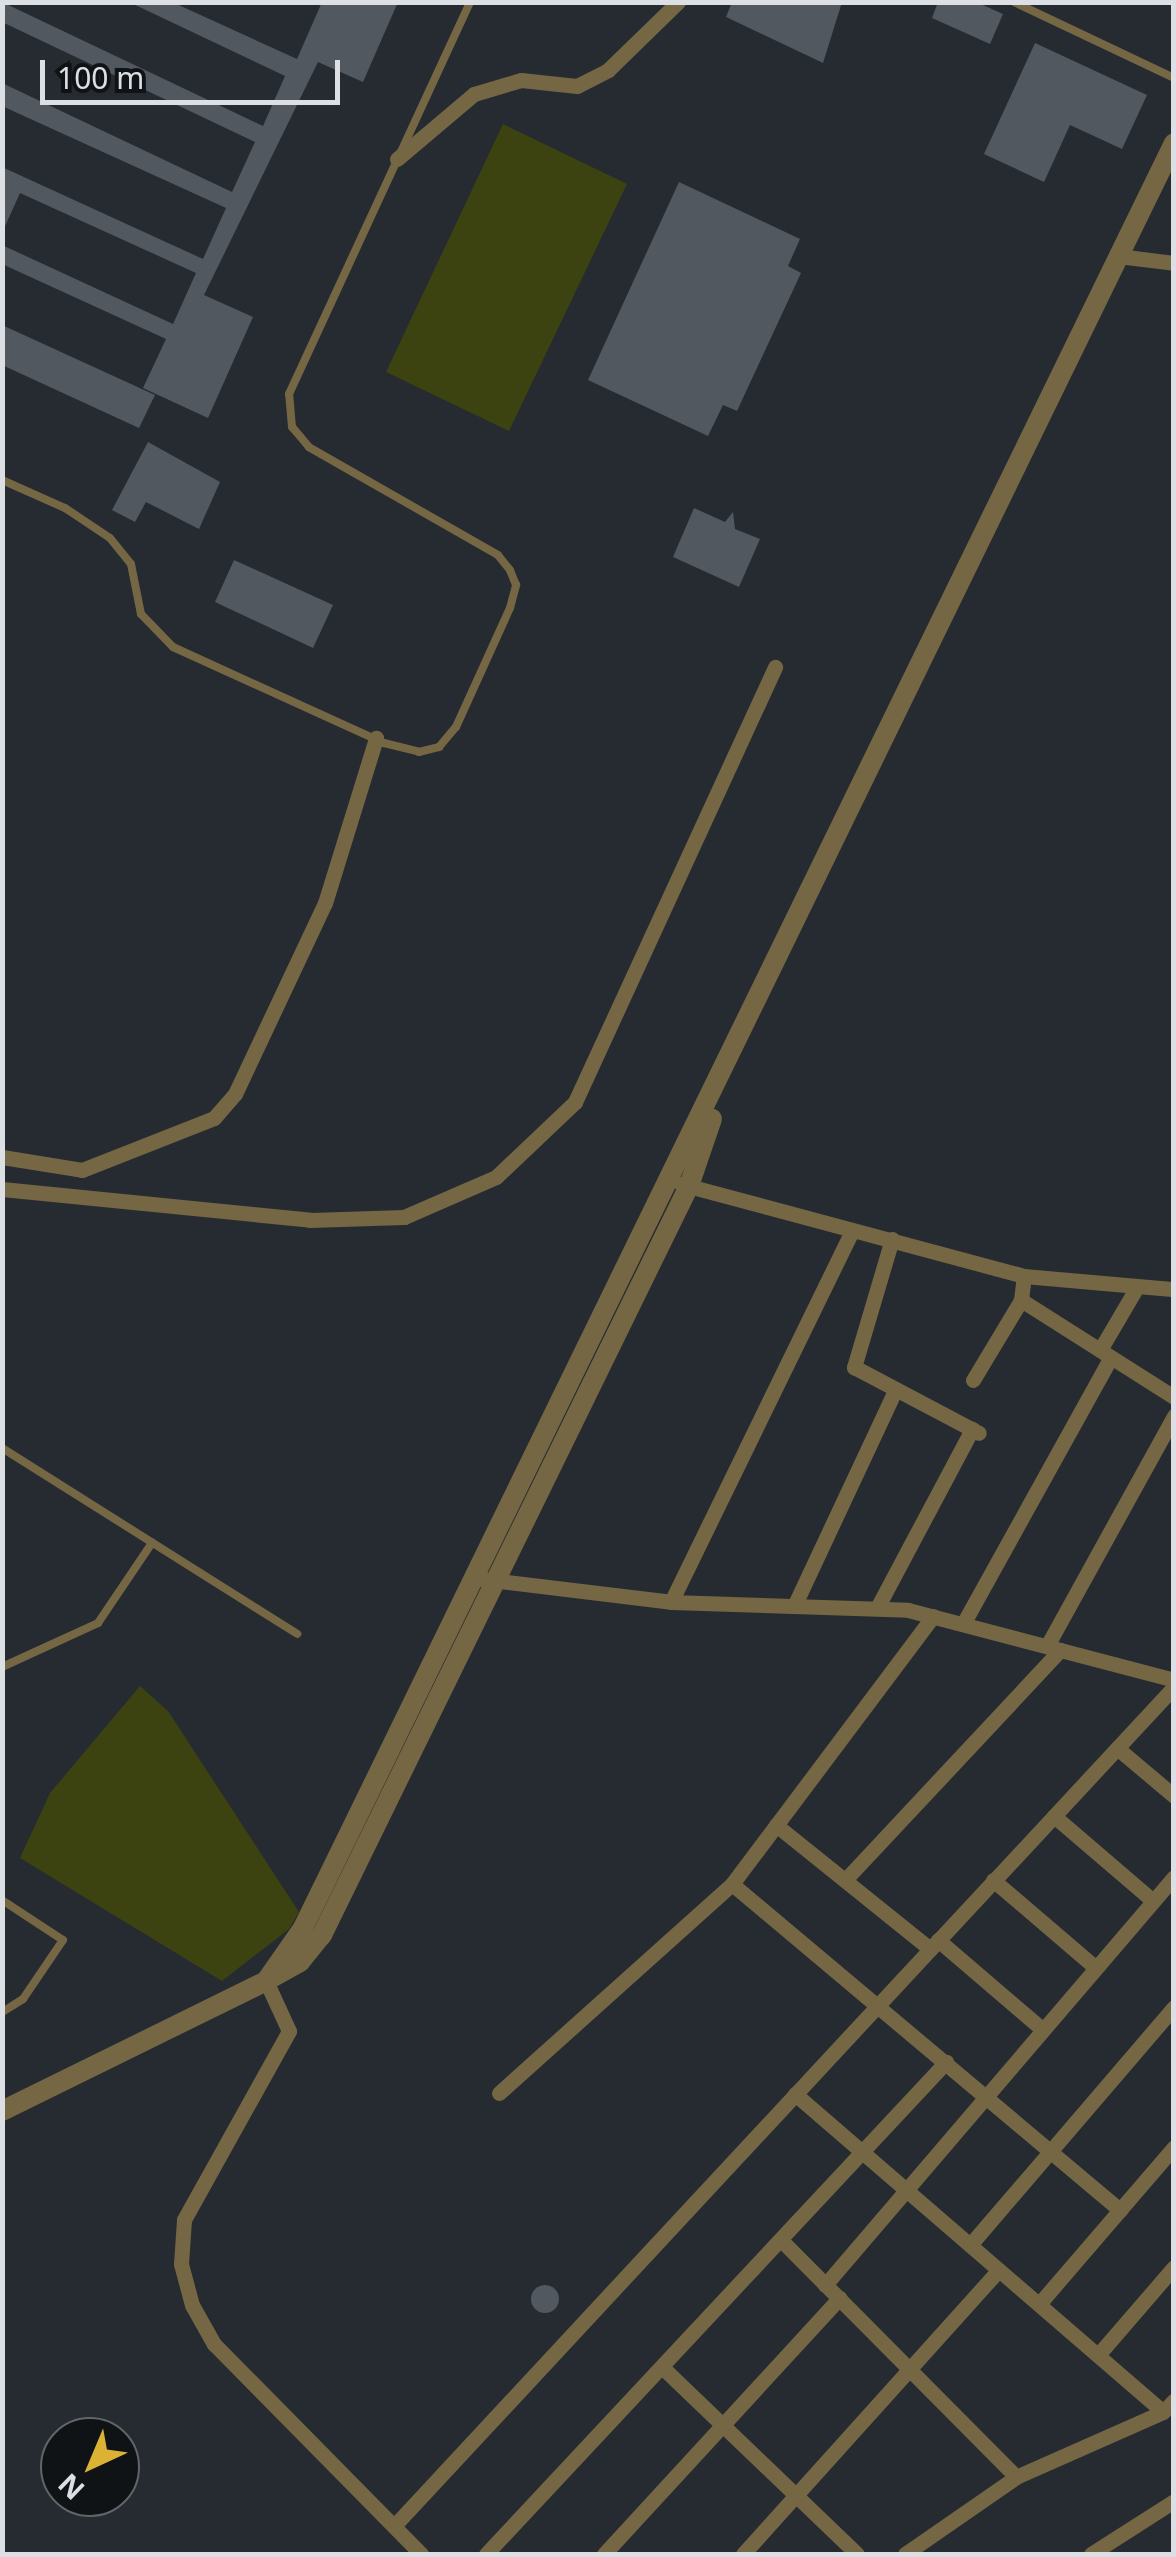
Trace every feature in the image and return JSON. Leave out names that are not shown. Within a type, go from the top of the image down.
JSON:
[{"type":"street","points":[[398,159],[474,94],[521,80],[577,86],[608,70],[678,2]]},
{"type":"street","points":[[2,2111],[266,1981],[303,1928],[485,1579],[1174,143]]},
{"type":"street","points":[[1118,256],[1174,263]]},
{"type":"street","points":[[2,1189],[310,1220],[404,1217],[496,1177],[575,1102],[775,667]]},
{"type":"street","points":[[2,1158],[82,1170],[214,1118],[235,1094],[325,903],[376,738]]},
{"type":"street","points":[[678,1183],[851,1233],[892,1239],[1024,1276],[1174,1288]]},
{"type":"street","points":[[671,1602],[851,1233]]},
{"type":"street","points":[[877,1608],[975,1431],[854,1367],[892,1239]]},
{"type":"street","points":[[973,1380],[1021,1300],[1024,1276]]},
{"type":"street","points":[[963,1624],[1106,1354],[1137,1287]]},
{"type":"street","points":[[1021,1300],[1174,1397]]},
{"type":"street","points":[[796,1602],[896,1390]]},
{"type":"street","points":[[845,1880],[1053,1648],[1174,1416]]},
{"type":"street","points":[[394,2526],[1174,1683],[932,1616],[796,1602],[671,1602],[485,1579]]},
{"type":"street","points":[[499,2093],[732,1884],[932,1616]]},
{"type":"street","points":[[1117,1748],[1174,1796]]},
{"type":"street","points":[[1054,1816],[1153,1901]]},
{"type":"street","points":[[776,1825],[1043,2030]]},
{"type":"street","points":[[825,2284],[1174,1877]]},
{"type":"street","points":[[994,1880],[1096,1968]]},
{"type":"street","points":[[732,1884],[1120,2210]]},
{"type":"street","points":[[266,1981],[288,2031],[184,2220],[180,2264],[192,2305],[214,2344],[421,2554]]},
{"type":"street","points":[[970,2245],[1174,2008]]},
{"type":"street","points":[[486,2554],[946,2062]]},
{"type":"street","points":[[794,2094],[1098,2355],[1168,2406],[1016,2477],[905,2554]]},
{"type":"street","points":[[1039,2304],[1174,2147]]},
{"type":"street","points":[[780,2240],[1016,2477]]},
{"type":"street","points":[[1098,2355],[1174,2266]]},
{"type":"street","points":[[743,2554],[1000,2270]]},
{"type":"street","points":[[604,2554],[839,2298]]},
{"type":"street","points":[[662,2367],[856,2554]]},
{"type":"street","points":[[1091,2554],[1174,2501]]},
{"type":"lane","points":[[2,480],[65,508],[110,538],[132,564],[141,614],[172,647],[376,738],[418,752],[439,746],[456,727],[516,586],[498,555],[339,468],[292,427],[289,394],[470,2]]},
{"type":"lane","points":[[1014,2],[1174,78]]},
{"type":"lane","points":[[2,1448],[297,1634]]},
{"type":"lane","points":[[2,1668],[98,1623],[152,1543]]},
{"type":"lane","points":[[2,1900],[63,1940],[23,1998],[2,2012]]},
{"type":"green space","points":[[503,124],[627,184],[509,431],[386,372]]},
{"type":"green space","points":[[140,1686],[168,1711],[299,1912],[289,1929],[222,1981],[20,1858],[50,1793]]},
{"type":"building","points":[[2,2],[263,126],[285,76],[129,2],[172,2],[297,59],[322,2],[398,2],[363,82],[318,62],[204,295],[253,317],[208,418],[143,388],[166,339],[2,264],[2,245],[173,324],[196,273],[20,193],[2,233],[2,167],[203,259],[226,208],[2,106],[2,83],[232,192],[255,142],[2,22]]},
{"type":"building","points":[[732,2],[842,2],[823,63],[726,17]]},
{"type":"building","points":[[938,2],[976,2],[1003,14],[990,44],[932,18]]},
{"type":"building","points":[[1035,43],[1147,95],[1122,149],[1070,125],[1044,182],[984,154]]},
{"type":"building","points":[[679,182],[800,239],[788,266],[801,273],[737,411],[723,405],[708,436],[588,380]]},
{"type":"building","points":[[2,325],[155,395],[139,428],[2,365]]},
{"type":"building","points":[[148,442],[220,482],[199,529],[146,502],[135,522],[112,510]]},
{"type":"building","points":[[694,508],[725,522],[733,512],[735,529],[760,539],[739,587],[673,557]]},
{"type":"building","points":[[234,560],[333,605],[313,648],[215,602]]},
{"type":"building","points":[[545,2285],[555,2289],[559,2299],[555,2309],[545,2313],[535,2309],[531,2299],[535,2289]]}]
